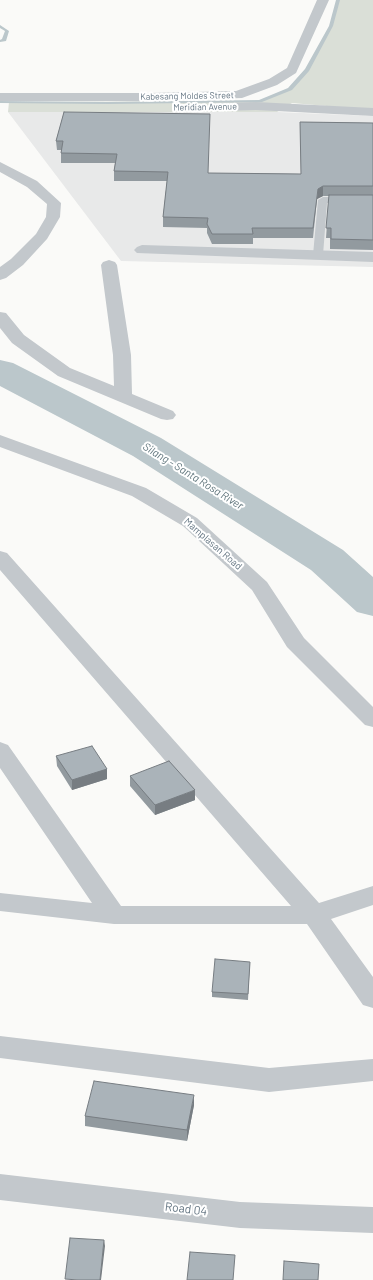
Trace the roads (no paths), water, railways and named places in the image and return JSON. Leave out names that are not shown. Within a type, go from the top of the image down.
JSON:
[{"type":"street","name":"Kabesang Moldes Street","points":[[0,97],[149,97],[237,95],[273,82],[292,70],[323,0]]},
{"type":"street","name":"Meridian Avenue","points":[[37,109],[256,106],[373,112]]},
{"type":"street","points":[[0,166],[32,184],[54,203],[52,217],[42,236],[17,262],[0,275]]},
{"type":"street","points":[[142,250],[373,257]]},
{"type":"street","points":[[108,264],[122,355],[123,397]]},
{"type":"street","points":[[0,317],[18,339],[64,372],[167,414]]},
{"type":"street","name":"Mamplasan Road","points":[[0,441],[139,492],[190,522],[260,586],[295,642],[373,720]]},
{"type":"street","points":[[0,557],[314,915],[373,998]]},
{"type":"street","points":[[0,750],[114,915]]},
{"type":"street","points":[[0,902],[114,915],[314,915],[373,895]]},
{"type":"street","points":[[0,1047],[269,1080],[373,1070]]},
{"type":"street","name":"Road 04","points":[[0,1187],[240,1215],[373,1220]]},
{"type":"lane","points":[[318,255],[323,200],[373,200]]},
{"type":"waterway","points":[[0,102],[108,103],[260,101],[290,89],[307,70],[331,26],[338,0]]},
{"type":"waterway","points":[[0,26],[7,31],[4,40],[0,41]]},
{"type":"waterway","name":"Silang - Santa Rosa River","points":[[0,371],[147,447],[327,560],[373,602]]}]
